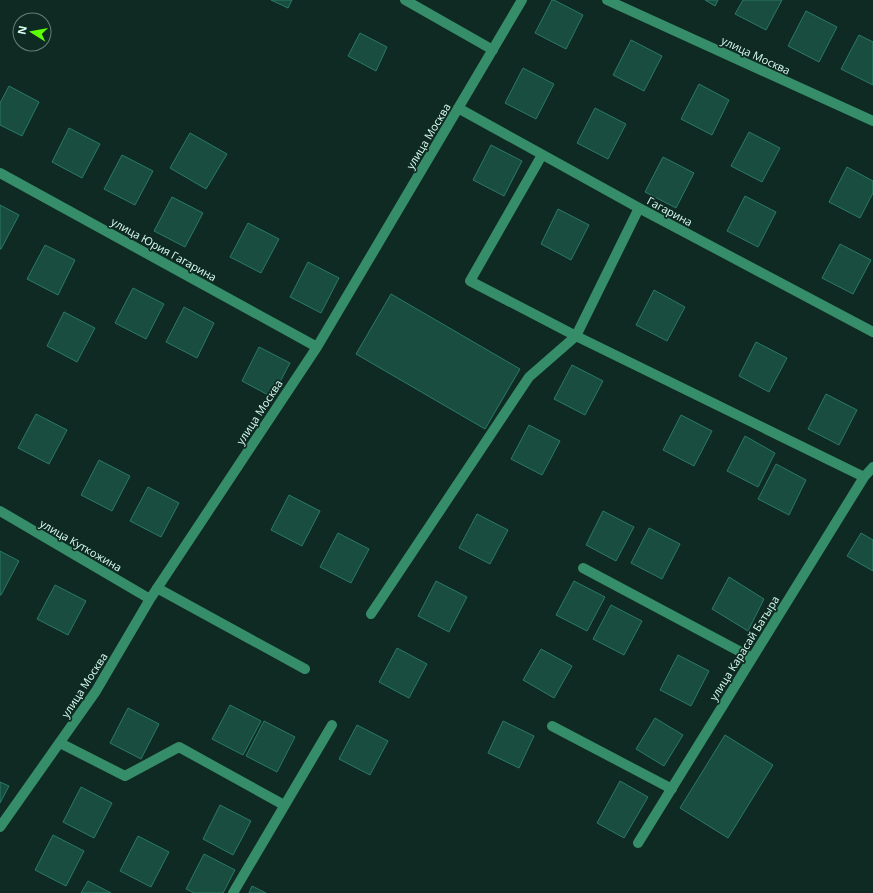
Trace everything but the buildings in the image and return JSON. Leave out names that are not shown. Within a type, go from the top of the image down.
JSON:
[{"type":"street","points":[[405,0],[493,50]]},
{"type":"street","name":"улица Москва","points":[[0,827],[96,691],[157,588],[317,347],[522,0]]},
{"type":"street","name":"улица Москва","points":[[607,0],[873,122]]},
{"type":"street","name":"Гагарина","points":[[458,108],[640,208],[873,332]]},
{"type":"street","points":[[542,155],[470,281],[576,336],[864,477]]},
{"type":"street","name":"улица Юрия Гагарина","points":[[0,173],[317,347]]},
{"type":"street","points":[[371,614],[529,377],[576,336],[640,208]]},
{"type":"street","name":"улица Карасай Батыра","points":[[638,843],[864,477],[873,467]]},
{"type":"street","name":"улица Куткожина","points":[[0,511],[150,599]]},
{"type":"street","points":[[583,568],[752,658]]},
{"type":"street","points":[[157,588],[305,669]]},
{"type":"street","points":[[233,893],[332,725]]},
{"type":"street","points":[[552,726],[672,789]]},
{"type":"street","points":[[60,743],[125,776],[179,747],[284,805]]}]
